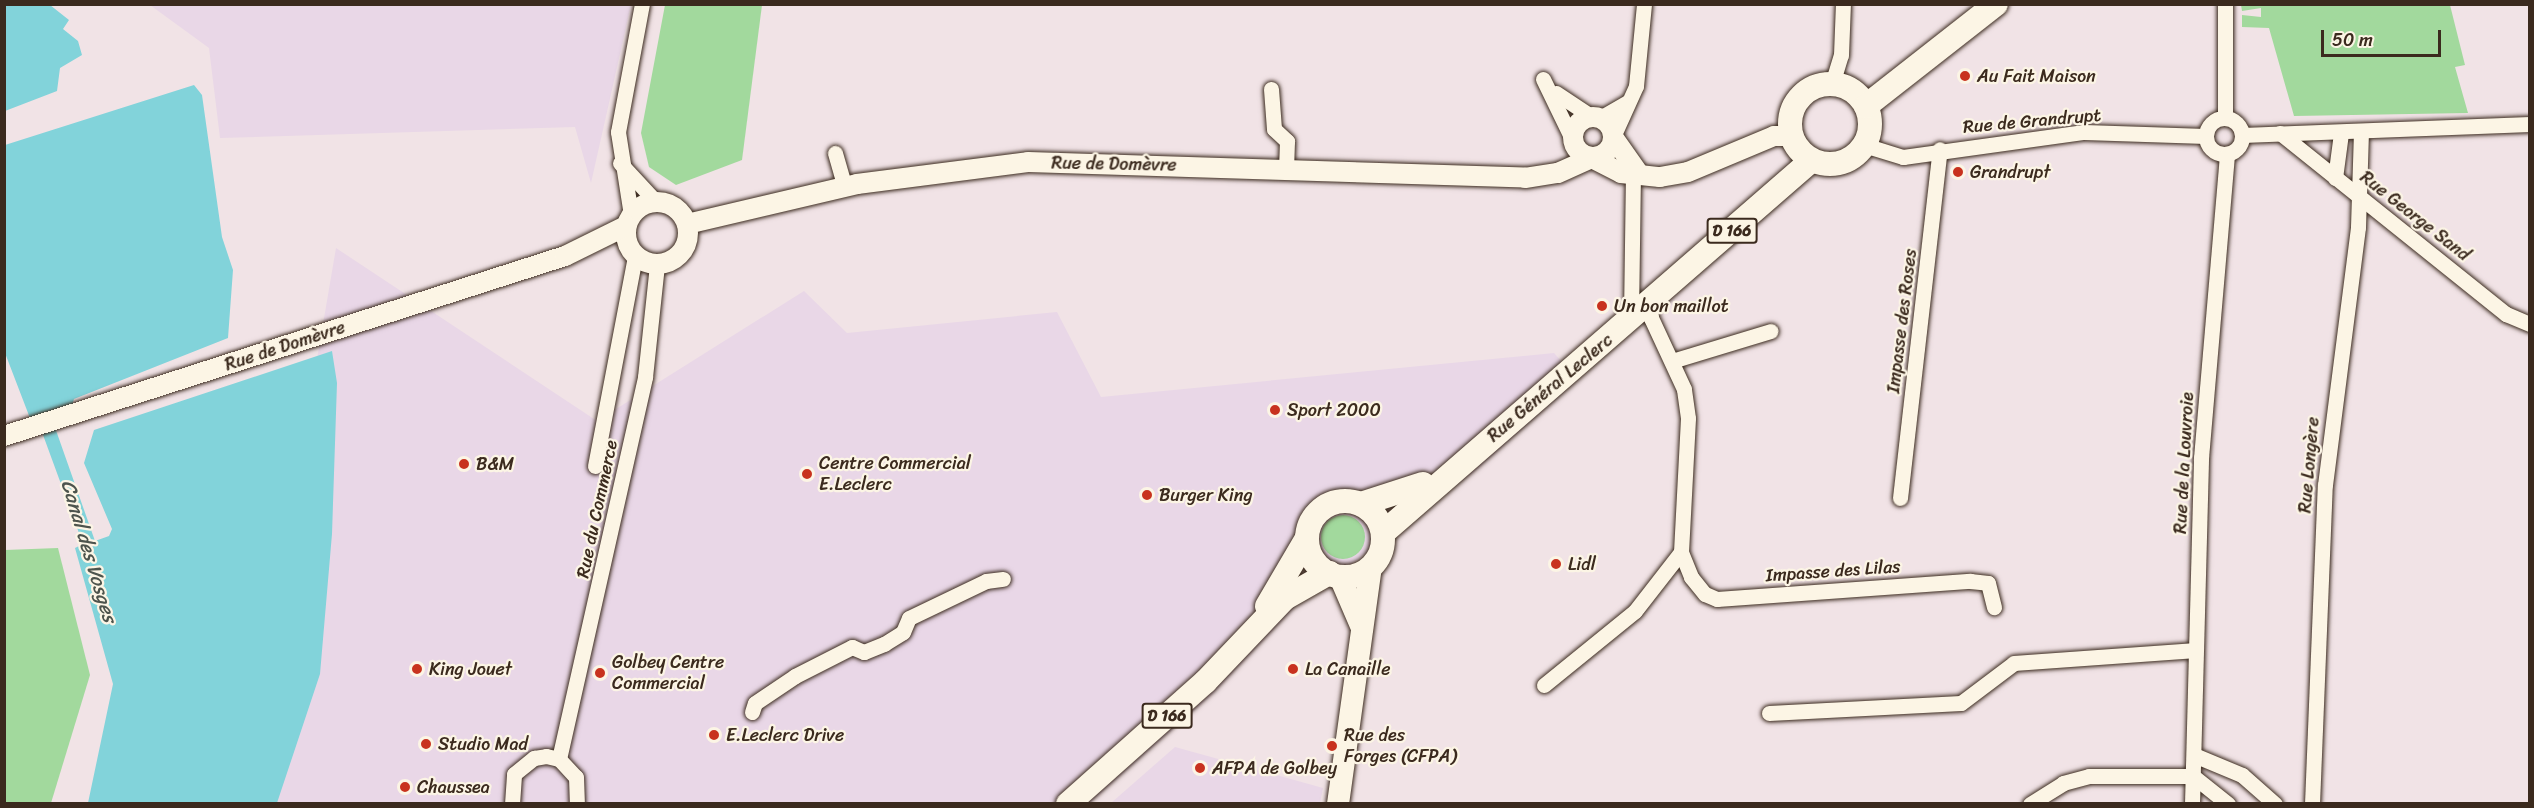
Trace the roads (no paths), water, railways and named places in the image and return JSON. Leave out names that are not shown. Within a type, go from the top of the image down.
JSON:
[{"type":"main road","points":[[1866,106],[1996,4]]},
{"type":"main road","points":[[1832,84],[1857,95],[1866,106],[1870,126],[1864,145],[1841,162],[1812,160],[1792,136],[1798,100],[1832,84]]},
{"type":"main road","name":"Rue Général Leclerc","points":[[1383,533],[1450,472],[1812,160]]},
{"type":"main road","name":"Rue Général Leclerc","points":[[1361,504],[1450,472]]},
{"type":"main road","points":[[1338,804],[1371,566],[1383,533],[1361,504],[1325,506],[1307,538],[1311,555],[1335,575],[1362,628]]},
{"type":"main road","name":"D 166","points":[[1259,622],[1307,538]]},
{"type":"main road","points":[[1335,575],[1371,566]]},
{"type":"main road","name":"D 166","points":[[1068,804],[1205,682],[1259,622],[1285,598],[1335,575]]},
{"type":"street","points":[[595,466],[633,254],[621,163],[622,99],[642,4]]},
{"type":"street","points":[[1592,158],[1605,153],[1628,102],[1639,69],[1644,4]]},
{"type":"street","points":[[1832,84],[1841,55],[1843,4]]},
{"type":"street","points":[[2225,4],[2225,118]]},
{"type":"street","points":[[1631,318],[1636,292],[1636,175],[1613,137],[1596,118],[1547,85],[1579,152],[1636,175],[1688,172],[1774,136],[1792,136]]},
{"type":"street","points":[[1271,89],[1275,129],[1287,141],[1286,169]]},
{"type":"street","points":[[1546,175],[1572,139],[1577,124],[1596,118],[1628,102]]},
{"type":"street","points":[[2225,118],[2237,123],[2242,135],[2238,147],[2227,154],[2210,147],[2206,136],[2214,121],[2225,118]]},
{"type":"street","points":[[2242,135],[2529,124]]},
{"type":"street","name":"Rue de Grandrupt","points":[[1864,145],[1903,157],[1940,149],[2084,132],[2206,136]]},
{"type":"street","name":"Rue Longère","points":[[2312,804],[2325,485],[2359,195],[2361,132]]},
{"type":"street","name":"Rue George Sand","points":[[2280,133],[2506,314],[2529,324]]},
{"type":"street","points":[[2335,178],[2341,133]]},
{"type":"street","name":"Impasse des Roses","points":[[1900,498],[1940,149]]},
{"type":"street","points":[[835,153],[845,187]]},
{"type":"street","name":"Rue de la Louvroie","points":[[2192,804],[2201,458],[2227,154]]},
{"type":"street","name":"Rue de Domèvre","points":[[687,224],[845,187],[1028,162],[1546,175],[1592,158]]},
{"type":"street","points":[[621,163],[656,202],[675,207],[687,224],[681,254],[657,265],[633,254]]},
{"type":"street","points":[[628,220],[656,202]]},
{"type":"street","name":"Rue de Domèvre","points":[[14,433],[565,256],[628,220]]},
{"type":"street","name":"Rue de Domèvre","points":[[565,256],[633,254]]},
{"type":"street","name":"Rue du Commerce","points":[[559,759],[645,377],[657,265]]},
{"type":"street","points":[[1545,685],[1635,611],[1681,552],[1688,418],[1672,362],[1651,318],[1650,302]]},
{"type":"street","points":[[1672,362],[1771,331]]},
{"type":"street","name":"Impasse des Lilas","points":[[1681,552],[1691,577],[1705,594],[1718,599],[1970,581],[1988,583],[1994,607]]},
{"type":"street","points":[[752,712],[755,703],[795,676],[852,647],[864,652],[884,644],[903,632],[909,618],[986,581],[1003,579]]},
{"type":"street","points":[[1769,712],[1960,703],[2014,663],[2196,650]]},
{"type":"street","points":[[2194,755],[2242,775],[2275,804]]},
{"type":"street","points":[[512,804],[509,786],[522,764],[534,758],[559,759],[576,777],[580,803]]},
{"type":"street","points":[[2030,804],[2063,783],[2090,776],[2193,776],[2228,804]]},
{"type":"water","points":[[4,5],[50,5],[69,20],[63,29],[78,41],[82,55],[60,68],[57,91],[5,111]]},
{"type":"water","name":"Canal des Vosges","points":[[194,85],[202,95],[222,237],[233,270],[228,338],[74,399],[71,409],[52,419],[95,541],[109,536],[112,529],[84,463],[94,430],[332,351],[337,383],[332,534],[320,674],[277,803],[88,803],[113,684],[75,548],[83,544],[39,424],[33,426],[5,353],[5,145]]},
{"type":"place","name":"Au Fait Maison","points":[[1965,76]]},
{"type":"place","name":"Grandrupt","points":[[1958,172]]},
{"type":"place","name":"Un bon maillot","points":[[1602,306]]},
{"type":"place","name":"Sport 2000","points":[[1275,410]]},
{"type":"place","name":"B&M","points":[[464,464]]},
{"type":"place","name":"Centre Commercial E.Leclerc","points":[[807,474]]},
{"type":"place","name":"Burger King","points":[[1147,495]]},
{"type":"place","name":"Lidl","points":[[1556,564]]},
{"type":"place","name":"King Jouet","points":[[417,669]]},
{"type":"place","name":"La Canaille","points":[[1293,669]]},
{"type":"place","name":"Golbey Centre Commercial","points":[[600,673]]},
{"type":"place","name":"E.Leclerc Drive","points":[[714,735]]},
{"type":"place","name":"Studio Mad","points":[[426,744]]},
{"type":"place","name":"Rue des Forges (CFPA)","points":[[1332,746]]},
{"type":"place","name":"AFPA de Golbey","points":[[1200,768]]},
{"type":"place","name":"Chaussea","points":[[405,787]]}]
